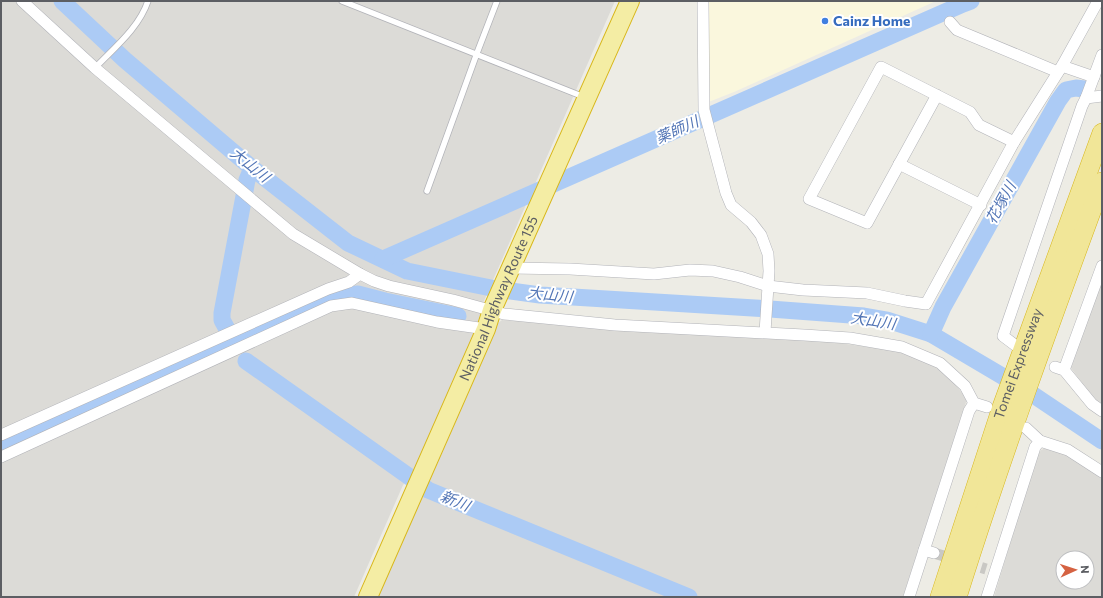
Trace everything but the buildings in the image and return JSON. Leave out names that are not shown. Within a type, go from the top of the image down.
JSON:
[{"type":"highway","name":"National Highway Route 155","points":[[368,597],[486,329],[492,310],[630,1]]},
{"type":"highway","name":"Tomei Expressway","points":[[957,597],[991,490],[1023,358],[1055,260],[1102,133]]},
{"type":"highway","name":"Tomei Expressway","points":[[1023,358],[1102,182]]},
{"type":"highway","name":"Tomei Expressway","points":[[940,597],[1008,415]]},
{"type":"street","points":[[22,1],[95,68],[293,234],[374,281],[389,286],[454,300],[504,314],[615,325],[765,327],[850,338],[902,348],[940,363],[965,386],[974,403],[1008,415],[1040,441],[1068,450],[1102,472]]},
{"type":"street","points":[[703,1],[704,110],[726,193],[731,205],[751,222],[761,236],[768,254],[769,271],[765,327]]},
{"type":"street","points":[[511,268],[570,269],[654,274],[690,270],[713,271],[740,277],[768,288],[867,293],[905,302],[926,304],[1014,142],[1060,69],[1098,1]]},
{"type":"street","points":[[950,22],[957,30],[1060,69],[1094,77]]},
{"type":"street","points":[[1023,358],[1002,336],[1079,114],[1102,55]]},
{"type":"street","points":[[937,95],[867,223],[809,199],[882,67],[937,95],[970,112],[979,125],[1014,142]]},
{"type":"street","points":[[1086,98],[1102,96]]},
{"type":"street","points":[[899,164],[981,205]]},
{"type":"street","points":[[1102,266],[1060,369],[1092,404],[1102,411]]},
{"type":"street","points":[[1,435],[320,292],[349,282],[360,274]]},
{"type":"street","points":[[1,456],[331,306],[352,303],[437,322],[486,329]]},
{"type":"street","points":[[909,597],[929,552],[970,411],[974,403]]},
{"type":"street","points":[[987,597],[990,570],[1035,447],[1040,441]]},
{"type":"lane","points":[[95,68],[130,31],[145,10],[148,1]]},
{"type":"lane","points":[[342,1],[477,53],[586,98]]},
{"type":"lane","points":[[427,191],[497,1]]},
{"type":"shaded area","points":[[1,1],[615,1],[483,303],[476,330],[418,469],[403,485],[354,597],[1,597]]},
{"type":"shaded area","points":[[706,1],[936,1],[734,92],[706,103]]},
{"type":"shaded area","points":[[1102,276],[1102,405],[1095,400],[1071,368],[1070,362]]},
{"type":"shaded area","points":[[502,320],[804,338],[903,352],[938,366],[967,399],[903,597],[378,597],[450,435],[497,324]]},
{"type":"shaded area","points":[[1046,448],[1056,449],[1102,475],[1102,597],[994,597],[1036,458],[1041,450]]},
{"type":"waterway","name":"大山川","points":[[62,1],[125,60],[252,168],[348,243],[407,271],[496,289],[540,295],[770,309],[864,316],[887,320],[931,334],[1029,392],[1102,441]]},
{"type":"waterway","name":"薬師川","points":[[383,259],[971,1]]},
{"type":"waterway","name":"花塚川","points":[[931,334],[943,307],[1058,101],[1066,90],[1076,88],[1084,89]]},
{"type":"waterway","points":[[227,329],[222,320],[222,313],[247,180],[252,168]]},
{"type":"waterway","points":[[1,447],[331,298],[358,294],[458,316]]},
{"type":"waterway","name":"新川","points":[[246,361],[428,490],[689,597]]},
{"type":"tunnel","points":[[934,553],[986,569]]},
{"type":"place","name":"Cainz Home","points":[[825,21]]}]
